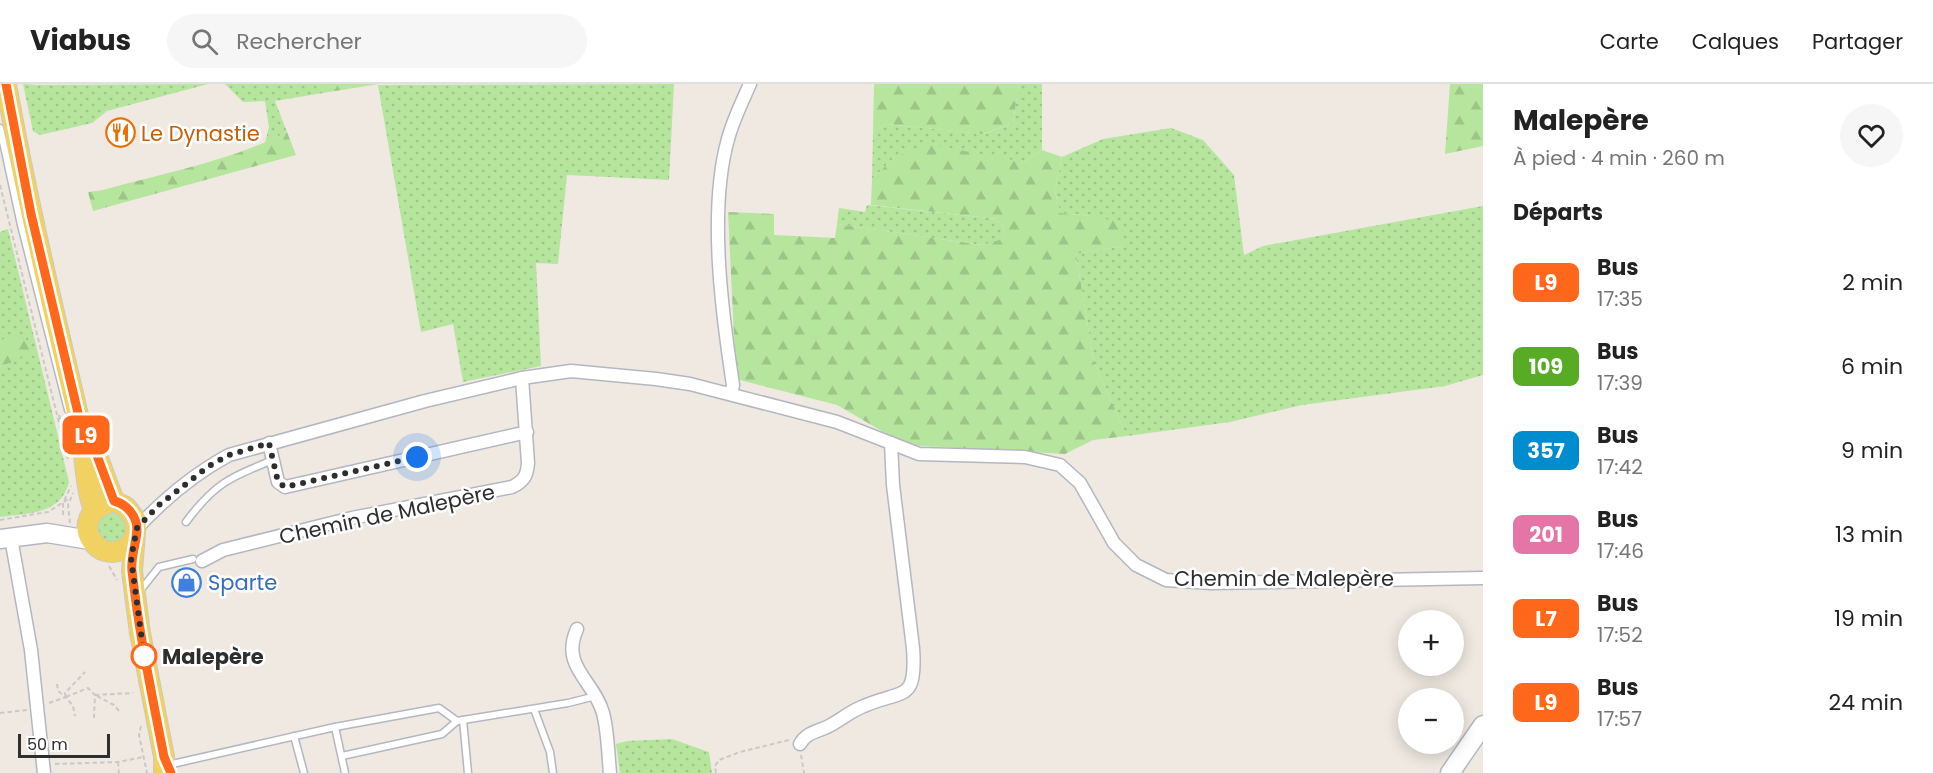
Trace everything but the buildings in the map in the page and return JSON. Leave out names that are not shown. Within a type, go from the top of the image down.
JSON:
[{"type":"main road","points":[[6,84],[31,214],[82,430],[92,513],[87,524],[90,540],[100,550],[108,552],[123,550],[136,533]]},
{"type":"main road","points":[[82,430],[93,445],[120,504],[132,513],[136,533],[131,558],[140,633],[167,767]]},
{"type":"main road","points":[[92,513],[120,504]]},
{"type":"main road","points":[[108,552],[136,595]]},
{"type":"street","points":[[731,394],[733,385],[720,258],[721,187],[727,142],[750,84]]},
{"type":"street","name":"Chemin de Malepère","points":[[136,533],[159,505],[209,466],[229,455],[522,378],[571,371],[690,384],[837,422],[929,455],[1025,457],[1060,465],[1080,483],[1123,555],[1151,574],[1166,580],[1211,583],[1483,578]]},
{"type":"street","name":"Chemin de Malepère","points":[[198,560],[223,550],[352,518],[513,487],[520,483],[528,472],[522,378]]},
{"type":"street","points":[[269,443],[278,482],[285,487],[527,432]]},
{"type":"street","points":[[800,744],[808,735],[829,726],[865,705],[899,696],[908,690],[912,683],[915,668],[914,648],[893,485],[891,443]]},
{"type":"street","points":[[120,504],[159,505]]},
{"type":"street","points":[[44,769],[31,650],[6,539],[47,533],[92,513]]},
{"type":"street","points":[[47,533],[90,540]]},
{"type":"street","points":[[577,629],[572,641],[573,660],[596,696],[606,724],[610,773]]},
{"type":"street","points":[[1450,773],[1483,725]]},
{"type":"lane","points":[[0,128],[65,404],[82,430]]},
{"type":"lane","points":[[186,522],[204,497],[224,481],[273,460]]},
{"type":"lane","points":[[136,595],[159,567],[198,560]]},
{"type":"lane","points":[[342,756],[442,734],[460,720],[534,709],[596,696]]},
{"type":"lane","points":[[167,767],[335,727],[440,708],[460,720]]},
{"type":"lane","points":[[534,709],[550,752],[553,773]]},
{"type":"lane","points":[[460,720],[468,773]]},
{"type":"lane","points":[[335,727],[345,773]]},
{"type":"lane","points":[[294,736],[304,773]]},
{"type":"path","points":[[0,185],[68,460]]},
{"type":"path","points":[[63,515],[63,503],[72,477]]},
{"type":"path","points":[[69,514],[68,505],[75,483]]},
{"type":"path","points":[[0,520],[48,512],[72,496]]},
{"type":"path","points":[[66,697],[65,693],[85,672]]},
{"type":"path","points":[[57,684],[58,690],[73,706],[75,716]]},
{"type":"path","points":[[0,713],[36,707],[88,688],[114,705],[119,711]]},
{"type":"path","points":[[95,694],[133,693]]},
{"type":"path","points":[[94,718],[95,694]]},
{"type":"path","points":[[716,773],[715,766],[719,760],[780,741],[795,740],[800,744],[804,773]]},
{"type":"path","points":[[44,769],[118,762],[143,757]]},
{"type":"path","points":[[118,762],[119,773]]},
{"type":"green space","points":[[23,84],[208,84],[107,111],[92,123],[40,135],[33,131]]},
{"type":"green space","points":[[225,84],[324,84],[329,92],[275,101],[287,132],[265,143],[269,127],[265,101],[243,102]]},
{"type":"green space","points":[[324,84],[379,84],[329,92]]},
{"type":"green space","points":[[674,84],[669,180],[567,175],[558,264],[536,263],[541,366],[463,382],[453,324],[421,332],[378,85]]},
{"type":"green space","points":[[874,84],[1019,84],[1013,123],[983,134],[886,124],[873,132]]},
{"type":"green space","points":[[1019,84],[1042,84],[1042,150],[1024,162],[1003,159],[895,157],[872,179],[873,132],[886,124],[984,134],[1013,123]]},
{"type":"green space","points":[[1450,84],[1483,84],[1483,146],[1445,154]]},
{"type":"green space","points":[[1171,128],[1203,140],[1234,175],[1244,255],[1263,246],[1483,206],[1483,375],[1445,386],[1302,405],[1230,422],[1127,436],[1094,363],[1076,254],[1124,246],[1091,216],[1060,213],[1055,191],[1062,157],[1103,139]]},
{"type":"green space","points":[[287,132],[296,155],[93,211],[88,192],[220,159]]},
{"type":"green space","points":[[927,144],[1024,162],[1042,150],[1062,157],[1055,191],[1060,213],[1119,222],[1124,246],[1076,254],[1094,363],[1127,436],[1093,440],[1065,454],[906,445],[837,405],[736,379],[728,212],[774,214],[774,235],[835,238],[837,224],[982,245],[1003,239],[1004,228],[998,219],[871,205],[872,179],[895,157]]},
{"type":"green space","points":[[867,205],[998,219],[1004,228],[1003,240],[982,245],[837,224],[839,208],[865,212]]},
{"type":"green space","points":[[8,229],[69,482],[65,493],[51,507],[32,513],[0,517],[0,366],[14,362],[25,337],[0,340],[0,232]]},
{"type":"green space","points":[[25,336],[30,350],[14,362],[0,366],[0,340]]},
{"type":"green space","points":[[111,511],[126,516],[129,537],[105,545],[95,526],[97,520]]},
{"type":"green space","points":[[672,739],[709,752],[712,773],[620,773],[616,744],[627,741]]},
{"type":"bus line","name":"L9","points":[[6,84],[45,279],[82,430],[93,445],[114,501],[126,507],[136,520],[137,528],[131,558],[140,633],[164,757],[171,773]]},
{"type":"place","name":"Le Dynastie","points":[[120,133]]},
{"type":"place","name":"Sparte","points":[[187,582]]},
{"type":"place","name":"Malepère","points":[[144,656]]},
{"type":"route","points":[[144,656],[131,558],[137,528],[159,505],[209,466],[229,455],[269,443],[278,482],[285,487],[417,457]]}]
